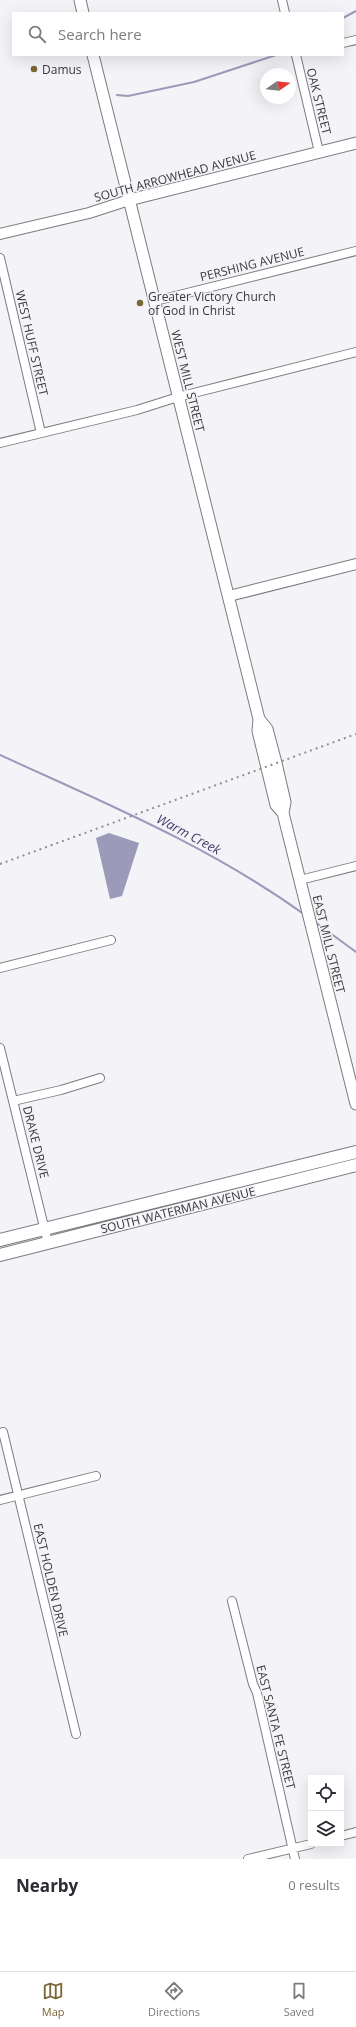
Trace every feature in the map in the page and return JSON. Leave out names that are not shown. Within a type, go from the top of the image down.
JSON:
[{"type":"main road","points":[[81,0],[83,12]]},
{"type":"main road","name":"WEST MILL STREET","points":[[93,56],[229,596]]},
{"type":"main road","name":"SOUTH ARROWHEAD AVENUE","points":[[129,200],[356,143]]},
{"type":"main road","name":"EAST MILL STREET","points":[[229,596],[259,719],[267,729],[274,756],[285,802],[283,813],[356,1104]]},
{"type":"main road","name":"SOUTH WATERMAN AVENUE","points":[[0,1240],[356,1152]]},
{"type":"main road","name":"SOUTH WATERMAN AVENUE","points":[[0,1255],[356,1165]]},
{"type":"street","points":[[282,0],[285,12]]},
{"type":"street","points":[[344,43],[356,40]]},
{"type":"street","name":"OAK STREET","points":[[296,56],[319,152]]},
{"type":"street","name":"SOUTH ARROWHEAD AVENUE","points":[[0,234],[89,212],[129,200]]},
{"type":"street","name":"PERSHING AVENUE","points":[[155,301],[356,251]]},
{"type":"street","name":"WEST HUFF STREET","points":[[0,258],[40,432]]},
{"type":"street","points":[[0,442],[138,410],[178,397],[356,352]]},
{"type":"street","points":[[229,596],[356,564]]},
{"type":"street","points":[[300,880],[356,866]]},
{"type":"street","points":[[0,968],[111,940]]},
{"type":"street","name":"DRAKE DRIVE","points":[[0,1048],[48,1243]]},
{"type":"street","points":[[14,1101],[61,1090],[100,1078]]},
{"type":"street","name":"EAST HOLDEN DRIVE","points":[[3,1432],[76,1734]]},
{"type":"street","points":[[0,1500],[96,1476]]},
{"type":"street","name":"EAST SANTA FE STREET","points":[[232,1601],[253,1684],[257,1694],[296,1859]]},
{"type":"street","points":[[344,1835],[356,1832]]},
{"type":"street","points":[[248,1859],[308,1845]]},
{"type":"water","points":[[109,833],[139,843],[122,896],[110,899],[96,838]]},
{"type":"waterway","points":[[344,17],[356,11]]},
{"type":"waterway","points":[[117,95],[128,96],[194,82],[273,56]]},
{"type":"waterway","name":"Warm Creek","points":[[0,755],[118,809],[195,847],[232,868],[305,915]]},
{"type":"waterway","name":"Warm Creek","points":[[315,922],[356,952]]},
{"type":"railway","points":[[0,864],[356,734]]},
{"type":"place","name":"Damus","points":[[34,69]]},
{"type":"place","name":"Greater Victory Church of God in Christ","points":[[140,303]]}]
